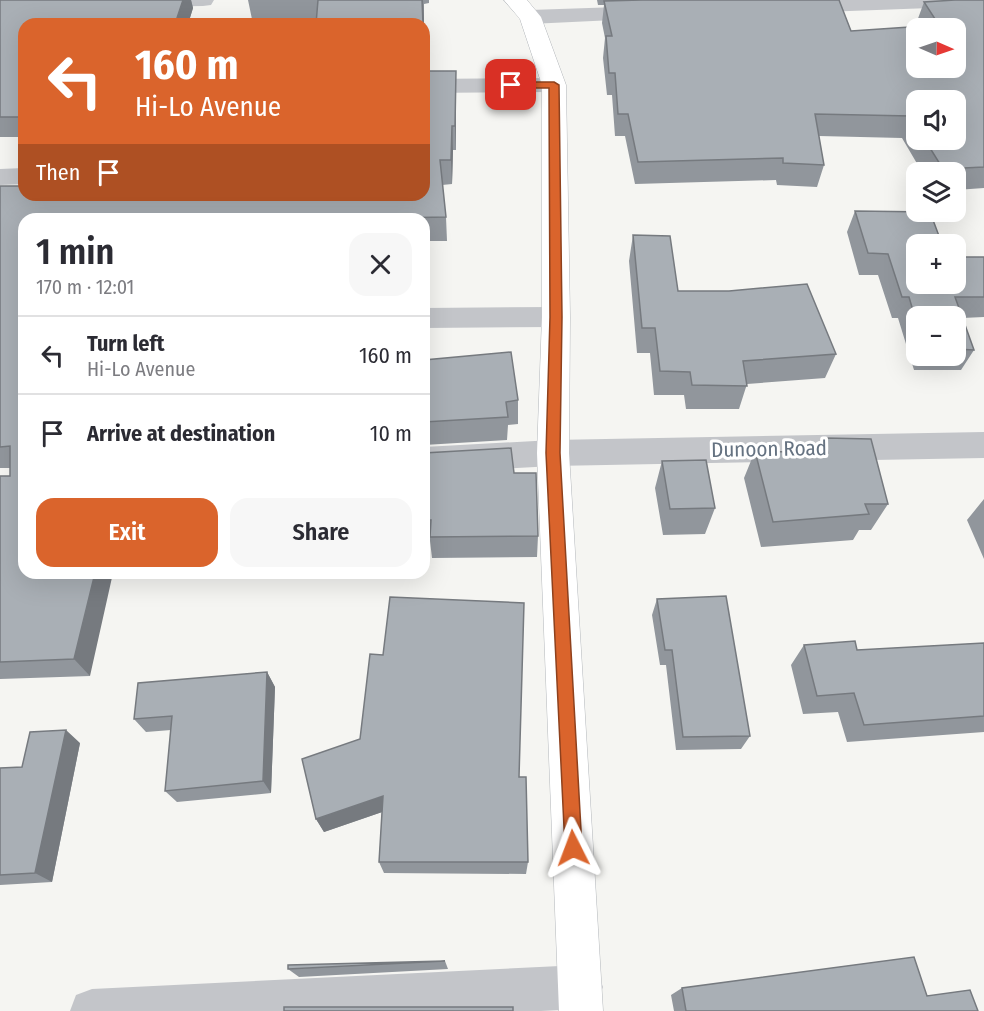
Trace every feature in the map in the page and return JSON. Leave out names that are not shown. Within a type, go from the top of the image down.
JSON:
[{"type":"main road","points":[[523,9],[554,85],[556,317],[553,453],[581,999]]},
{"type":"street","points":[[131,2],[203,0],[198,18]]},
{"type":"street","points":[[781,8],[984,0]]},
{"type":"street","points":[[523,9],[674,12]]},
{"type":"street","points":[[430,86],[554,85]]},
{"type":"street","points":[[0,177],[18,176]]},
{"type":"street","points":[[430,318],[556,317]]},
{"type":"street","name":"Dunoon Road","points":[[430,460],[553,453],[984,445]]},
{"type":"street","points":[[92,1011],[581,999]]},
{"type":"building","points":[[0,0],[183,0],[177,18],[18,18],[18,117],[0,117]]},
{"type":"building","points":[[318,0],[422,0],[423,18],[316,18]]},
{"type":"building","points":[[839,0],[851,31],[906,27],[906,78],[966,78],[966,18],[934,18],[924,2],[984,0],[984,167],[966,168],[966,162],[939,162],[931,150],[966,150],[966,90],[906,90],[906,116],[815,114],[824,165],[783,163],[783,158],[638,162],[628,114],[618,114],[615,73],[609,73],[606,36],[612,36],[604,1]]},
{"type":"building","points":[[430,71],[456,71],[455,126],[452,126],[451,160],[440,160],[446,217],[430,217],[430,213],[18,213],[18,579],[94,579],[74,659],[0,662],[0,476],[10,476],[10,446],[0,447],[0,186],[18,186],[18,201],[430,201]]},
{"type":"building","points":[[855,211],[906,212],[906,222],[934,222],[938,234],[906,234],[906,294],[966,294],[966,257],[984,257],[984,297],[955,297],[958,306],[912,306],[909,297],[902,297],[888,254],[868,253]]},
{"type":"building","points":[[633,235],[670,236],[678,291],[729,291],[807,284],[836,354],[743,361],[747,386],[692,385],[690,372],[660,371],[655,328],[642,328]]},
{"type":"building","points":[[966,328],[974,350],[966,350]]},
{"type":"building","points":[[511,352],[518,400],[506,402],[508,417],[430,422],[430,359]]},
{"type":"building","points":[[825,438],[871,439],[888,504],[865,504],[869,514],[773,522],[755,451],[828,453]]},
{"type":"building","points":[[511,448],[514,473],[536,473],[538,536],[430,537],[430,453]]},
{"type":"building","points":[[706,460],[715,508],[670,509],[662,461]]},
{"type":"building","points":[[726,596],[750,736],[683,737],[672,650],[665,650],[657,599]]},
{"type":"building","points":[[390,597],[524,603],[519,777],[526,777],[528,862],[379,862],[383,796],[316,819],[302,759],[360,739],[370,654],[383,655]]},
{"type":"building","points":[[855,641],[857,650],[984,643],[984,716],[864,725],[854,693],[817,696],[804,645]]},
{"type":"building","points":[[267,672],[263,781],[165,791],[172,716],[134,719],[138,683]]},
{"type":"building","points":[[66,730],[35,873],[0,875],[0,768],[22,767],[30,732]]},
{"type":"building","points":[[914,957],[927,996],[970,990],[978,1011],[686,1011],[682,988]]},
{"type":"building","points":[[445,961],[288,969],[288,965]]},
{"type":"building","points":[[284,1007],[513,1007],[513,1011],[284,1011]]},
{"type":"route","points":[[511,85],[554,85],[556,317],[553,453],[573,848]]}]
